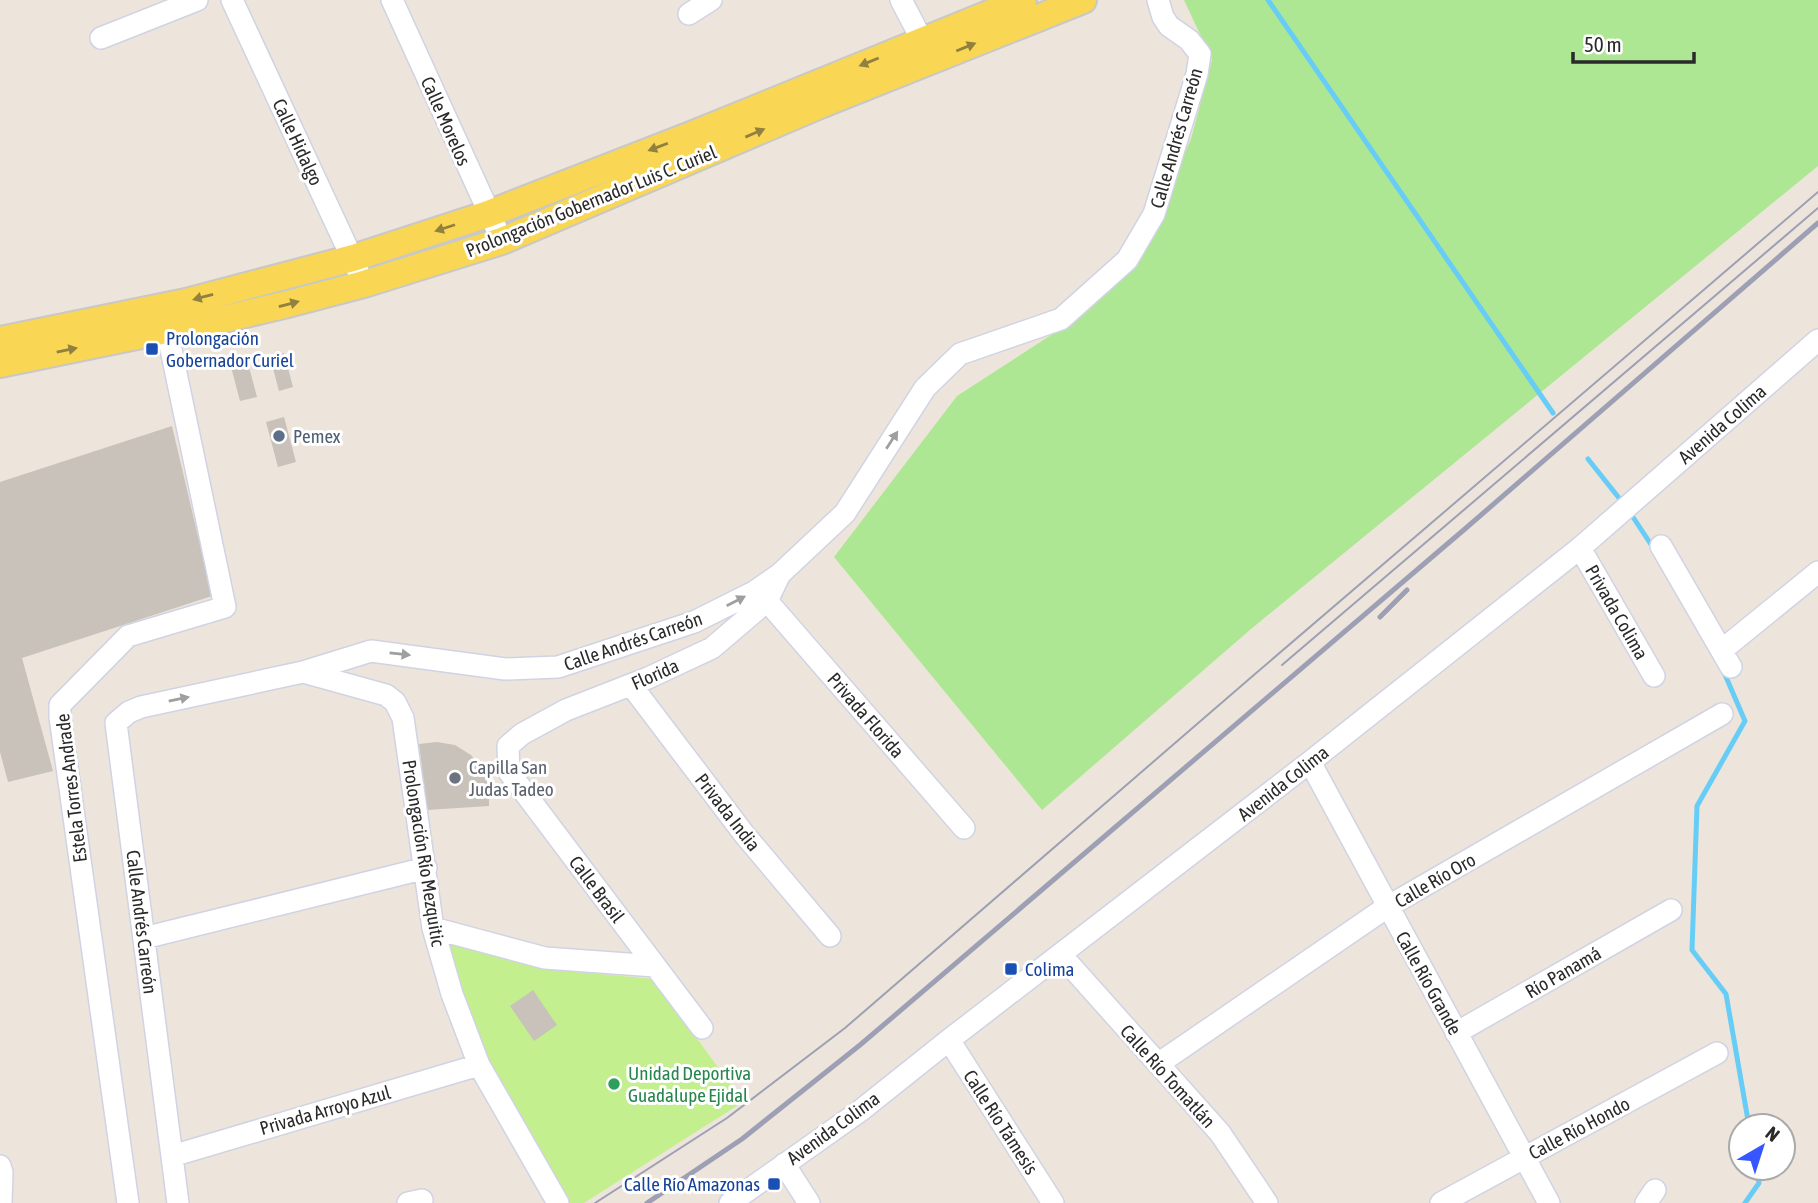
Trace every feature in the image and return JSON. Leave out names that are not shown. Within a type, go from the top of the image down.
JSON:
[{"type":"main road","name":"Prolongación Gobernador Luis C. Curiel","points":[[0,364],[164,319],[488,214],[1023,0]]},
{"type":"main road","name":"Prolongación Gobernador Luis C. Curiel","points":[[0,340],[164,319],[190,327],[364,284],[502,241],[820,106],[1083,0]]},
{"type":"street","points":[[101,38],[197,0]]},
{"type":"street","name":"Calle Hidalgo","points":[[232,0],[364,284]]},
{"type":"street","name":"Calle Morelos","points":[[392,0],[502,241]]},
{"type":"street","points":[[689,14],[711,0]]},
{"type":"street","points":[[901,0],[922,40]]},
{"type":"street","name":"Calle Andrés Carreón","points":[[178,1203],[116,723],[141,707],[303,672],[371,651],[505,669],[558,667],[694,622],[754,592],[780,574],[845,513],[925,388],[960,354],[1061,319],[1127,260],[1154,214],[1197,74],[1200,54],[1189,40],[1168,26],[1158,0]]},
{"type":"street","name":"Estela Torres Andrade","points":[[128,1203],[70,794],[60,705],[128,636],[225,607],[164,319]]},
{"type":"street","name":"Avenida Colima","points":[[730,1203],[860,1111],[1310,762],[1580,548],[1818,340]]},
{"type":"street","points":[[1661,546],[1727,659],[1818,572]]},
{"type":"street","name":"Privada Colima","points":[[1580,548],[1654,676]]},
{"type":"street","name":"Florida","points":[[508,746],[522,734],[566,710],[631,685],[712,648],[767,601],[780,574]]},
{"type":"street","name":"Privada Florida","points":[[767,601],[964,828]]},
{"type":"street","name":"Prolongación Río Mezquitic","points":[[303,672],[386,695],[395,702],[403,718],[433,928],[452,994],[479,1065],[558,1203]]},
{"type":"street","name":"Privada India","points":[[631,685],[744,834],[830,936]]},
{"type":"street","name":"Calle Río Oro","points":[[1158,1064],[1387,908],[1722,714]]},
{"type":"street","name":"Calle Brasil","points":[[508,746],[509,772],[702,1028]]},
{"type":"street","name":"Calle Río Grande","points":[[1310,762],[1549,1203]]},
{"type":"street","points":[[144,938],[426,868]]},
{"type":"street","name":"Río Panamá","points":[[1456,1033],[1671,910]]},
{"type":"street","points":[[433,928],[545,958],[655,966]]},
{"type":"street","name":"Calle Río Tomatlán","points":[[1060,955],[1220,1133],[1267,1203]]},
{"type":"street","name":"Calle Río Támesis","points":[[949,1040],[1053,1203]]},
{"type":"street","name":"Calle Río Hondo","points":[[1441,1203],[1717,1054]]},
{"type":"street","name":"Privada Arroyo Azul","points":[[172,1156],[479,1065]]},
{"type":"street","points":[[784,1164],[809,1203]]},
{"type":"street","points":[[0,1166],[1,1203]]},
{"type":"green space","points":[[1184,0],[1818,0],[1818,166],[1251,629],[1042,810],[834,557],[957,396],[1068,324],[1132,270],[1191,139],[1212,60]]},
{"type":"green space","name":"Unidad Deportiva Guadalupe Ejidal","points":[[450,944],[548,969],[654,979],[743,1102],[584,1203],[568,1203],[487,1066],[454,985]]},
{"type":"building","name":"Pemex","points":[[284,353],[293,387],[279,391],[270,357]]},
{"type":"building","name":"Pemex","points":[[248,363],[257,397],[240,401],[231,367]]},
{"type":"building","name":"Pemex","points":[[284,417],[296,462],[278,467],[266,422]]},
{"type":"building","points":[[172,426],[212,596],[22,658],[53,771],[8,782],[0,752],[0,482]]},
{"type":"building","name":"Capilla San Judas Tadeo","points":[[437,742],[455,745],[471,755],[483,770],[489,787],[489,806],[427,810],[419,744]]},
{"type":"building","points":[[533,990],[557,1025],[534,1041],[510,1006]]},
{"type":"waterway","points":[[1268,0],[1553,413]]},
{"type":"waterway","points":[[1588,459],[1623,503]]},
{"type":"waterway","points":[[1629,511],[1654,549]]},
{"type":"waterway","points":[[1723,670],[1745,721],[1697,806],[1692,950],[1726,994],[1747,1112]]},
{"type":"waterway","points":[[1745,1203],[1759,1182]]},
{"type":"tram line","points":[[595,1203],[727,1118],[845,1028],[1818,192]]},
{"type":"tram line","points":[[1282,665],[1818,208]]},
{"type":"railway","points":[[647,1203],[742,1139],[860,1045],[1466,528],[1818,223]]},
{"type":"railway","points":[[1380,617],[1407,590]]},
{"type":"place","name":"Prolongación Gobernador Curiel","points":[[152,349]]},
{"type":"place","name":"Pemex","points":[[279,436]]},
{"type":"place","name":"Capilla San Judas Tadeo","points":[[455,778]]},
{"type":"place","name":"Colima","points":[[1011,969]]},
{"type":"place","name":"Unidad Deportiva Guadalupe Ejidal","points":[[614,1084]]},
{"type":"place","name":"Calle Río Amazonas","points":[[774,1184]]}]
